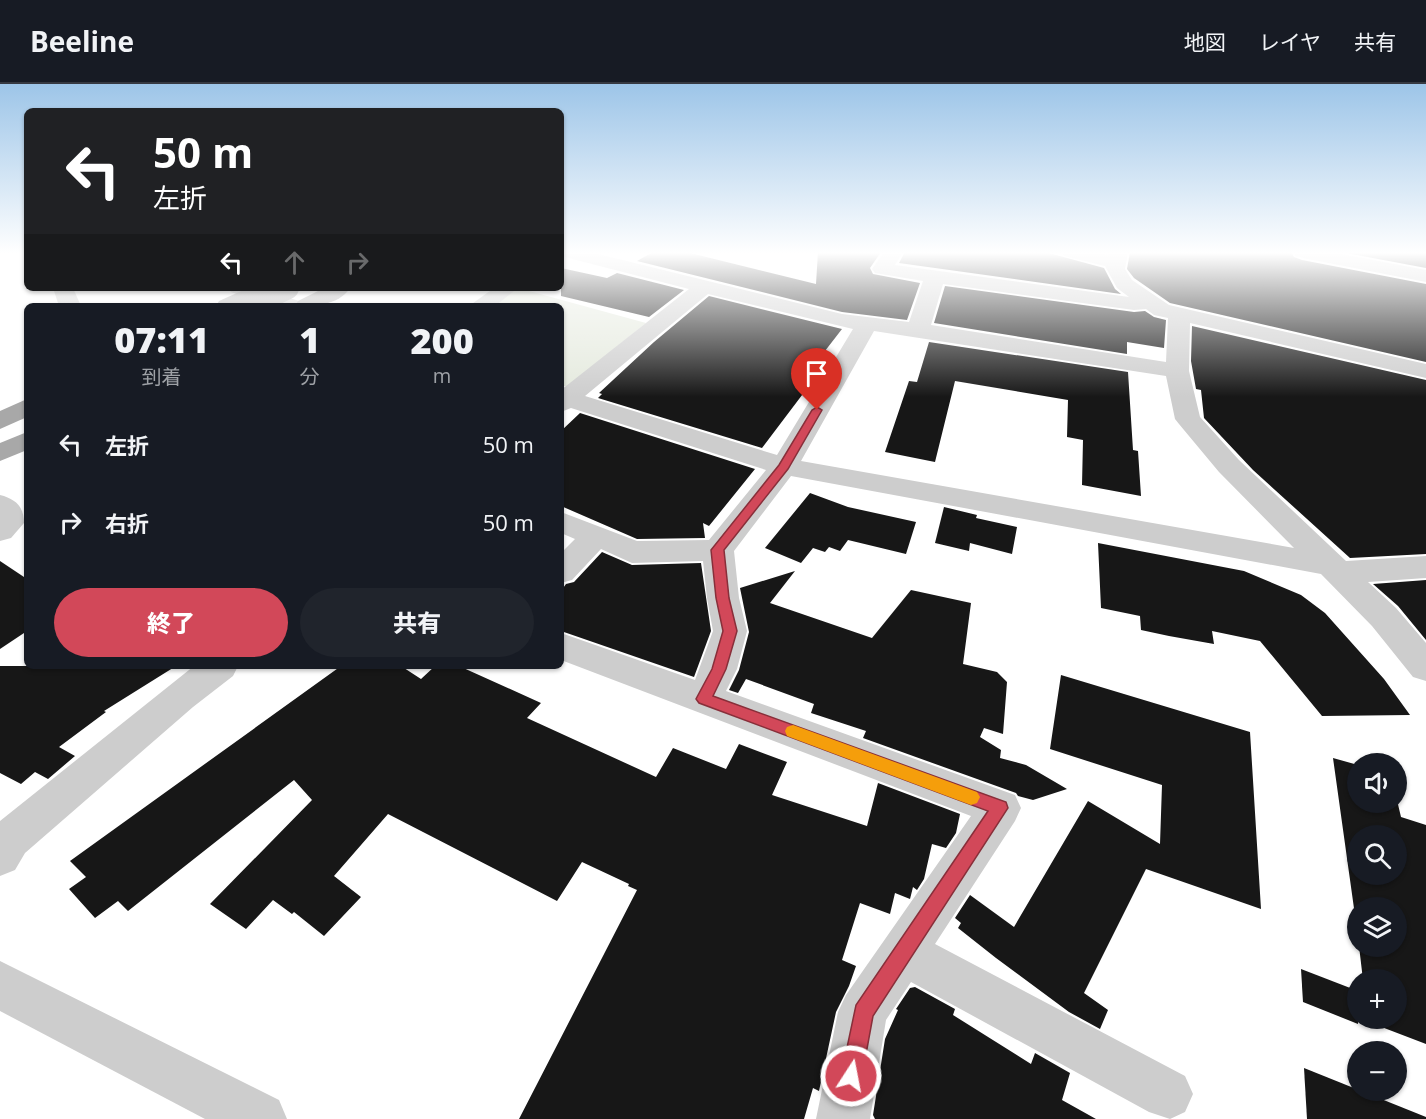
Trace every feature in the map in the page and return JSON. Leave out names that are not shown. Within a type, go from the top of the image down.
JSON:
[{"type":"main road","points":[[0,421],[24,408]]},
{"type":"main road","points":[[0,429],[24,417]]},
{"type":"main road","points":[[0,445],[24,433]]},
{"type":"main road","points":[[0,453],[24,441]]},
{"type":"street","points":[[564,399],[687,300]]},
{"type":"street","points":[[763,300],[866,326],[918,330],[1177,371]]},
{"type":"street","points":[[918,330],[927,300]]},
{"type":"street","points":[[1108,300],[1134,304],[1151,302]]},
{"type":"street","points":[[1148,300],[1162,310],[1179,315],[1426,371]]},
{"type":"street","points":[[1179,315],[1177,371],[1188,419],[1204,440],[1384,617],[1426,667]]},
{"type":"street","points":[[704,699],[719,669],[730,631],[723,598],[718,550],[784,466],[866,326]]},
{"type":"street","points":[[564,400],[784,466],[1334,569],[1426,567]]},
{"type":"street","points":[[0,504],[9,512],[9,523],[0,531]]},
{"type":"street","points":[[564,523],[618,544],[632,552],[718,550]]},
{"type":"street","points":[[564,569],[595,536]]},
{"type":"street","points":[[564,647],[1000,808],[864,1012],[843,1119]]},
{"type":"street","points":[[0,856],[10,839],[180,696],[216,669]]},
{"type":"street","points":[[903,952],[1167,1094]]},
{"type":"street","points":[[0,985],[260,1119]]},
{"type":"shaded area","points":[[497,300],[563,300],[646,323],[568,386],[564,386],[564,303],[493,303]]},
{"type":"building","points":[[579,300],[671,300],[649,317]]},
{"type":"building","points":[[704,300],[726,300],[842,329],[818,360],[827,362],[762,448],[598,398],[602,394],[599,393]]},
{"type":"building","points":[[795,300],[914,300],[907,320],[842,312]]},
{"type":"building","points":[[941,300],[1049,300],[1134,312],[1145,311],[1154,317],[1166,320],[1164,348],[1127,342],[1127,354],[934,323]]},
{"type":"building","points":[[1166,300],[1426,300],[1426,362]]},
{"type":"building","points":[[1192,326],[1426,380],[1426,554],[1350,558],[1253,470],[1204,418],[1201,390],[1196,389],[1191,361]]},
{"type":"building","points":[[929,342],[1128,372],[1133,450],[1138,451],[1141,496],[1082,485],[1083,440],[1067,437],[1068,400],[955,381],[935,462],[885,452],[909,381],[917,382]]},
{"type":"building","points":[[580,413],[755,469],[709,526],[703,523],[705,538],[637,539],[564,507],[564,428]]},
{"type":"building","points":[[810,493],[848,507],[916,522],[906,554],[848,540],[840,551],[829,547],[825,552],[813,548],[801,563],[765,548]]},
{"type":"building","points":[[944,507],[977,515],[976,518],[1017,527],[1012,554],[970,543],[969,551],[935,543]]},
{"type":"building","points":[[1098,543],[1244,571],[1301,595],[1325,613],[1384,679],[1410,715],[1322,716],[1260,641],[1212,631],[1214,644],[1169,636],[1141,630],[1140,616],[1101,608]]},
{"type":"building","points":[[602,552],[632,565],[701,563],[711,631],[694,677],[564,632],[564,587],[574,582]]},
{"type":"building","points":[[0,561],[24,577],[24,633],[0,649]]},
{"type":"building","points":[[795,571],[770,603],[872,638],[911,590],[971,603],[963,664],[997,672],[1007,682],[1003,734],[984,728],[980,737],[1001,750],[1000,758],[1026,765],[1067,789],[1033,800],[1018,796],[1016,793],[863,738],[866,731],[811,713],[814,704],[746,679],[738,693],[729,690],[739,670],[749,632],[740,588]]},
{"type":"building","points":[[1426,580],[1426,640],[1398,606],[1373,584]]},
{"type":"building","points":[[0,666],[24,666],[24,669],[171,669],[104,711],[106,712],[59,747],[75,756],[48,779],[35,772],[21,784],[0,773]]},
{"type":"building","points":[[337,669],[406,669],[421,679],[432,669],[466,669],[541,703],[527,718],[656,777],[673,748],[726,769],[739,744],[787,762],[772,795],[867,826],[878,783],[960,814],[956,833],[946,848],[932,844],[924,879],[917,890],[913,887],[910,899],[895,893],[890,914],[860,903],[842,960],[856,966],[836,1012],[819,1091],[813,1088],[804,1119],[519,1119],[637,890],[582,862],[557,901],[388,814],[334,876],[361,897],[324,936],[294,912],[292,914],[273,900],[246,929],[210,904],[312,800],[294,780],[128,911],[118,901],[95,918],[69,889],[86,877],[70,861]]},
{"type":"building","points":[[1061,675],[1250,732],[1261,909],[1146,869],[1084,993],[1108,1010],[1100,1029],[1069,1012],[996,958],[958,928],[961,923],[955,918],[970,895],[1014,927],[1088,801],[1160,844],[1162,785],[1050,749]]},
{"type":"building","points":[[1333,758],[1347,762],[1347,813],[1400,813],[1401,817],[1426,825],[1426,1044],[1387,1029],[1407,1029],[1407,969],[1362,969],[1360,957],[1407,957],[1407,897],[1352,897],[1351,885],[1407,885],[1407,825],[1347,825],[1347,858]]},
{"type":"building","points":[[1301,969],[1347,987],[1347,1020],[1303,1002]]},
{"type":"building","points":[[915,987],[955,1009],[953,1015],[1031,1064],[1035,1053],[1070,1073],[1062,1100],[1096,1119],[875,1119],[873,1115],[885,1039],[898,1010],[896,1009],[910,988]]},
{"type":"building","points":[[1304,1068],[1347,1085],[1347,1101],[1386,1101],[1426,1117],[1426,1119],[1307,1119]]},
{"type":"slow traffic","points":[[793,731],[971,797]]},
{"type":"route","points":[[817,410],[784,466],[718,550],[723,598],[730,631],[719,669],[704,699],[1000,808],[864,1012],[851,1076]]}]
